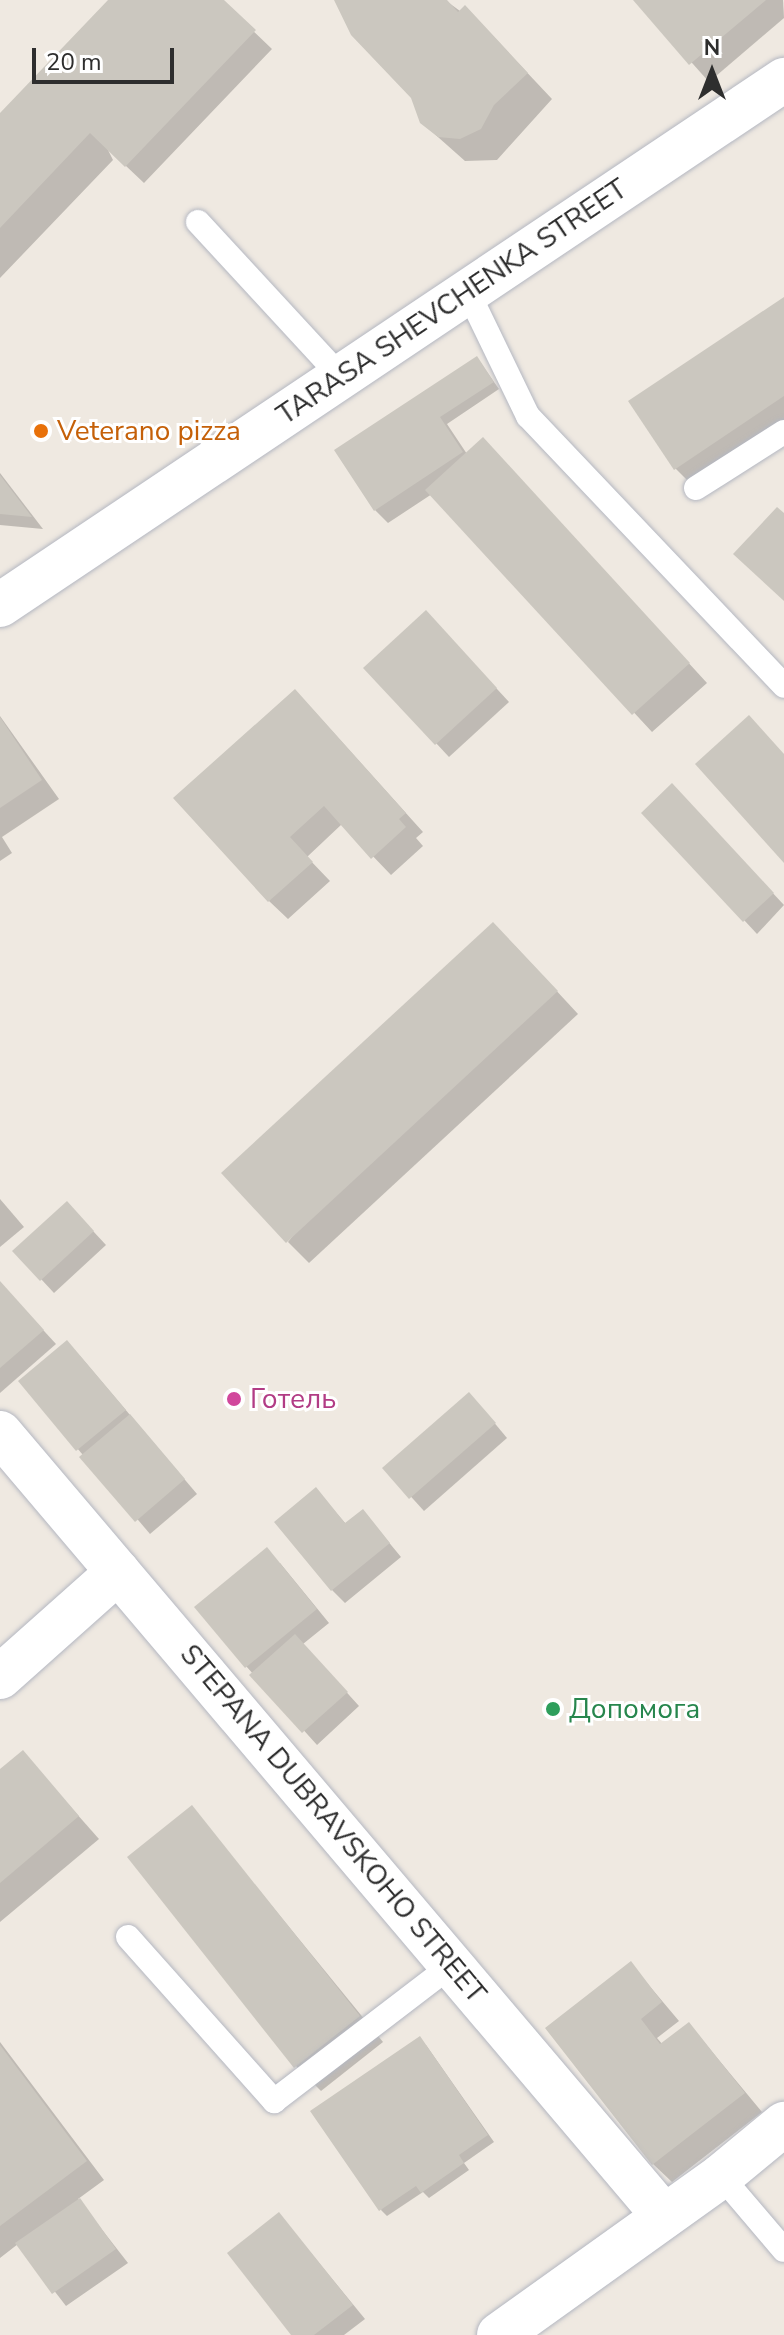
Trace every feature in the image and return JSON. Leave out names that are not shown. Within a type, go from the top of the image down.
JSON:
[{"type":"street","name":"TARASA SHEVCHENKA STREET","points":[[0,605],[784,80]]},
{"type":"street","name":"STEPANA DUBRAVSKOHO STREET","points":[[0,1433],[664,2216]]},
{"type":"street","points":[[0,1677],[118,1572]]},
{"type":"street","points":[[499,2335],[721,2176],[784,2124]]},
{"type":"lane","points":[[198,222],[341,377]]},
{"type":"lane","points":[[467,290],[528,416],[784,686]]},
{"type":"lane","points":[[696,488],[784,432]]},
{"type":"lane","points":[[128,1937],[274,2101],[453,1964]]},
{"type":"lane","points":[[721,2176],[784,2250]]},
{"type":"building","points":[[108,0],[224,0],[256,30],[125,167],[90,133],[0,228],[0,113]]},
{"type":"building","points":[[334,0],[447,0],[458,12],[465,5],[528,73],[494,105],[481,129],[460,139],[438,137],[420,123],[411,98],[351,35]]},
{"type":"building","points":[[633,0],[766,0],[689,65]]},
{"type":"building","points":[[784,297],[784,396],[674,470],[628,401]]},
{"type":"building","points":[[477,356],[494,382],[440,417],[463,452],[374,511],[334,450]]},
{"type":"building","points":[[483,437],[690,663],[632,715],[425,490]]},
{"type":"building","points":[[0,475],[32,517],[0,514]]},
{"type":"building","points":[[777,507],[784,513],[784,601],[733,554]]},
{"type":"building","points":[[426,610],[497,688],[435,745],[363,668]]},
{"type":"building","points":[[295,689],[406,813],[399,819],[406,827],[371,859],[324,806],[290,837],[313,862],[268,902],[173,798]]},
{"type":"building","points":[[749,715],[784,754],[784,863],[695,764]]},
{"type":"building","points":[[0,717],[42,780],[0,808]]},
{"type":"building","points":[[672,783],[774,893],[743,922],[641,813]]},
{"type":"building","points":[[493,922],[558,991],[286,1243],[221,1173]]},
{"type":"building","points":[[67,1201],[94,1231],[40,1281],[12,1251]]},
{"type":"building","points":[[0,1281],[44,1330],[0,1368]]},
{"type":"building","points":[[67,1340],[126,1410],[76,1451],[18,1381]]},
{"type":"building","points":[[469,1392],[496,1423],[409,1499],[382,1468]]},
{"type":"building","points":[[130,1414],[185,1479],[135,1522],[79,1457]]},
{"type":"building","points":[[316,1487],[345,1523],[363,1509],[390,1543],[331,1591],[274,1522]]},
{"type":"building","points":[[267,1547],[317,1609],[245,1668],[194,1607]]},
{"type":"building","points":[[295,1634],[348,1692],[302,1733],[249,1675]]},
{"type":"building","points":[[23,1750],[79,1816],[0,1883],[0,1769]]},
{"type":"building","points":[[192,1805],[360,2016],[294,2068],[127,1857]]},
{"type":"building","points":[[631,1961],[662,2002],[641,2019],[660,2044],[689,2022],[745,2093],[652,2165],[545,2028]]},
{"type":"building","points":[[420,2036],[488,2135],[459,2155],[464,2163],[421,2193],[416,2186],[379,2211],[310,2111]]},
{"type":"building","points":[[0,2045],[87,2161],[0,2226]]},
{"type":"building","points":[[80,2198],[116,2249],[52,2294],[15,2243]]},
{"type":"building","points":[[279,2212],[353,2305],[314,2335],[291,2335],[227,2253]]},
{"type":"place","name":"Veterano pizza","points":[[41,431]]},
{"type":"place","name":"Готель","points":[[234,1399]]},
{"type":"place","name":"Допомога","points":[[553,1709]]}]
